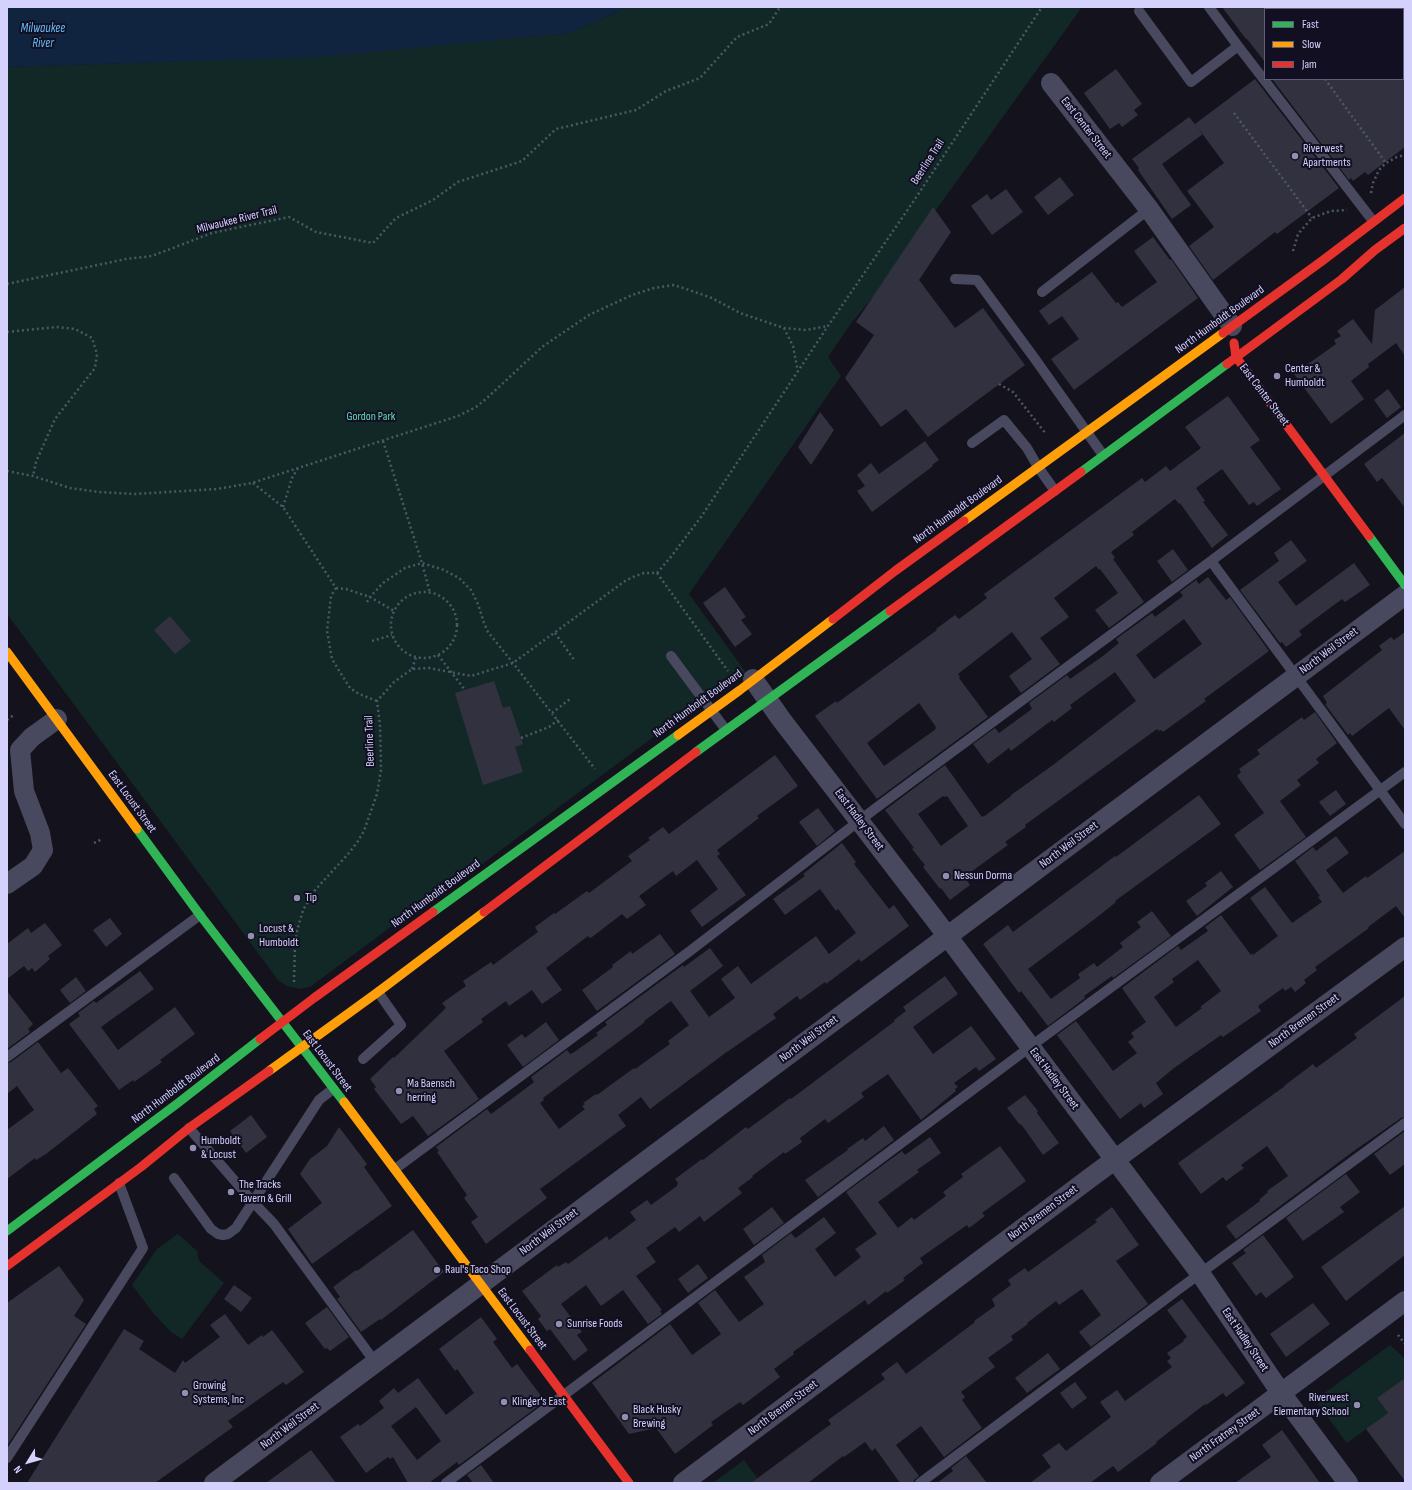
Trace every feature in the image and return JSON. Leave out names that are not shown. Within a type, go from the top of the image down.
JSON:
[{"type":"main road","name":"North Humboldt Boulevard","points":[[7,1231],[178,1103],[282,1021],[711,710],[895,571],[1322,261],[1405,198]]},
{"type":"main road","points":[[7,1266],[119,1183],[189,1128],[378,992],[726,730],[1055,491],[1342,279],[1375,250],[1405,228]]},
{"type":"main road","name":"East Center Street","points":[[1232,326],[1236,357],[1405,585]]},
{"type":"main road","name":"East Locust Street","points":[[7,652],[200,915],[395,1169],[629,1483]]},
{"type":"street","name":"East Center Street","points":[[1052,83],[1149,209],[1232,326]]},
{"type":"street","name":"North Weil Street","points":[[214,1483],[1405,594]]},
{"type":"street","name":"East Hadley Street","points":[[753,679],[1200,1273],[1281,1393],[1348,1483]]},
{"type":"street","points":[[7,884],[33,866],[43,850],[40,833],[24,791],[20,750],[32,737],[57,719]]},
{"type":"street","name":"North Bremen Street","points":[[683,1483],[1115,1160],[1405,947]]},
{"type":"street","name":"North Fratney Street","points":[[1160,1483],[1405,1301]]},
{"type":"lane","points":[[1209,7],[1264,80]]},
{"type":"lane","points":[[1139,11],[1191,82],[1238,46]]},
{"type":"lane","points":[[1264,80],[1373,221]]},
{"type":"lane","points":[[1042,292],[1149,209]]},
{"type":"lane","points":[[956,279],[977,280],[1036,359],[1103,455]]},
{"type":"lane","points":[[395,1169],[690,951],[859,821],[1211,561],[1405,415]]},
{"type":"lane","points":[[972,443],[1004,420],[1027,448],[1055,491]]},
{"type":"lane","points":[[1211,561],[1405,824]]},
{"type":"lane","points":[[671,656],[726,730]]},
{"type":"lane","points":[[446,1483],[1030,1048],[1405,772]]},
{"type":"lane","points":[[7,1057],[200,915]]},
{"type":"lane","points":[[363,1060],[401,1025],[378,992]]},
{"type":"lane","points":[[174,1178],[211,1229],[218,1234],[228,1234],[236,1228],[319,1100],[333,1089]]},
{"type":"lane","points":[[920,1483],[1200,1273],[1405,1123]]},
{"type":"lane","points":[[189,1128],[274,1224],[375,1362]]},
{"type":"lane","points":[[7,1458],[143,1248],[119,1183]]},
{"type":"path","name":"Milwaukee River Trail","points":[[7,284],[126,259],[152,256],[212,233],[289,217],[316,232],[373,243],[396,218],[433,200],[458,182],[522,161],[556,129],[636,110],[666,91],[700,78],[737,37],[769,24],[780,7]]},
{"type":"path","name":"Beerline Trail","points":[[657,573],[701,517],[1042,7]]},
{"type":"path","points":[[1326,80],[1386,163]]},
{"type":"path","points":[[1234,112],[1312,218]]},
{"type":"path","points":[[1370,193],[1379,170],[1386,163],[1397,157],[1405,155]]},
{"type":"path","points":[[1293,251],[1298,234],[1312,218],[1331,211],[1348,210]]},
{"type":"path","points":[[7,471],[33,476],[70,488],[99,492],[135,494],[217,489],[252,483],[458,416],[476,407],[488,398],[542,347],[589,315],[632,295],[654,288],[674,285],[712,298],[740,313],[784,328],[806,330],[828,326]]},
{"type":"path","points":[[7,332],[56,327],[76,329],[92,338],[97,354],[95,368],[55,419],[36,462],[33,476]]},
{"type":"path","points":[[784,328],[793,346],[798,372]]},
{"type":"path","points":[[999,384],[1013,392],[1046,434]]},
{"type":"path","points":[[383,441],[422,563],[430,593]]},
{"type":"path","points":[[284,507],[292,478],[299,468]]},
{"type":"path","points":[[252,483],[284,507],[336,588]]},
{"type":"path","points":[[367,602],[383,583],[405,568],[422,563],[444,570],[459,578],[471,590],[478,604],[488,632],[596,769]]},
{"type":"path","points":[[416,657],[412,669],[429,668],[471,676],[513,663],[633,577],[644,573],[657,573],[728,671]]},
{"type":"path","points":[[336,588],[346,589],[370,597],[394,611]]},
{"type":"path","points":[[336,588],[331,596],[328,611],[327,631],[332,659],[350,688],[359,694],[377,701]]},
{"type":"path","points":[[415,593],[430,593],[445,600],[452,608],[456,618],[457,629],[454,640],[447,649],[438,655],[427,658],[416,657],[406,653],[397,645],[392,635],[391,624],[394,611],[406,598],[415,593]]},
{"type":"path","points":[[555,633],[575,660]]},
{"type":"path","points":[[372,641],[392,635]]},
{"type":"path","points":[[438,655],[466,690]]},
{"type":"path","name":"Beerline Trail","points":[[294,982],[297,931],[303,910],[315,890],[349,853],[364,832],[378,794],[381,770],[380,724],[377,701],[394,682],[412,669]]},
{"type":"path","points":[[552,713],[570,699]]},
{"type":"path","points":[[7,720],[15,714]]},
{"type":"path","points":[[521,738],[549,727],[558,720]]},
{"type":"path","points":[[94,844],[102,839]]},
{"type":"path","points":[[1398,1335],[1405,1344]]},
{"type":"green space","name":"Gordon Park","points":[[628,7],[1082,7],[874,296],[852,322],[828,357],[841,376],[689,594],[747,674],[728,688],[721,687],[447,890],[396,923],[310,987],[299,989],[287,986],[278,980],[7,614],[7,67],[305,57],[569,33]]},
{"type":"green space","points":[[178,1234],[197,1251],[199,1261],[224,1283],[182,1339],[171,1332],[154,1314],[132,1285],[157,1249]]},
{"type":"green space","points":[[1390,1345],[1405,1359],[1405,1378],[1377,1398],[1388,1413],[1347,1443],[1315,1400]]},
{"type":"green space","points":[[744,1460],[761,1483],[713,1483]]},
{"type":"water","name":"Milwaukee River","points":[[7,7],[628,7],[569,33],[321,57],[7,67]]},
{"type":"building","points":[[1222,7],[1265,7],[1264,61]]},
{"type":"building","points":[[1116,69],[1142,104],[1134,110],[1138,115],[1122,127],[1119,123],[1110,129],[1084,93]]},
{"type":"building","points":[[1255,79],[1339,188],[1277,234],[1275,232],[1213,280],[1189,246],[1214,227],[1187,191],[1224,163],[1195,124]]},
{"type":"building","points":[[1405,79],[1405,147],[1368,175],[1365,172],[1353,181],[1351,178],[1349,180],[1273,80]]},
{"type":"building","points":[[1189,117],[1203,134],[1162,164],[1191,205],[1172,219],[1132,159]]},
{"type":"building","points":[[1060,177],[1074,195],[1048,215],[1034,197]]},
{"type":"building","points":[[1006,189],[1023,212],[992,235],[971,206],[987,194],[991,200]]},
{"type":"building","points":[[933,207],[951,232],[919,280],[955,328],[983,308],[1025,365],[928,437],[906,409],[881,427],[845,378],[874,335],[856,322]]},
{"type":"building","points":[[1153,237],[1170,260],[1171,259],[1198,298],[1074,390],[1051,359],[1079,339],[1062,316],[1049,325],[1039,311],[1092,272],[1116,303],[1118,302],[1122,307],[1157,282],[1134,251]]},
{"type":"building","points":[[1405,287],[1405,356],[1396,343],[1368,364],[1369,367],[1351,381],[1364,399],[1331,424],[1294,374],[1336,344],[1334,340],[1341,336],[1337,331],[1353,319],[1372,344],[1375,310]]},
{"type":"building","points":[[1388,389],[1401,407],[1387,418],[1374,400]]},
{"type":"building","points":[[1228,396],[1260,440],[1250,447],[1281,489],[1257,506],[1254,502],[1249,505],[1222,469],[1196,488],[1205,501],[1203,502],[1228,535],[1212,548],[1180,503],[1179,504],[1175,499],[1132,532],[1134,535],[1111,552],[1115,558],[1113,559],[1144,602],[1109,628],[1095,610],[1118,593],[1100,569],[1099,570],[1096,566],[1054,598],[1069,617],[1040,638],[1060,664],[1021,693],[1009,676],[1032,659],[1012,632],[958,674],[960,677],[959,678],[988,717],[877,799],[815,716],[836,701],[837,703],[937,630],[936,629],[955,615],[959,619],[987,598],[984,594],[1142,478],[1145,482],[1166,466],[1170,471],[1201,448],[1185,427]],"holes":[[[919,703],[936,729],[884,766],[867,743]]]},
{"type":"building","points":[[820,412],[834,430],[811,465],[798,447]]},
{"type":"building","points":[[1405,433],[1405,508],[1382,478],[1377,482],[1364,464]]},
{"type":"building","points":[[925,441],[939,460],[872,512],[857,491],[865,486],[857,475],[871,463],[879,474]]},
{"type":"building","points":[[1291,540],[1307,561],[1278,582],[1296,606],[1354,563],[1370,585],[1345,602],[1342,599],[1299,631],[1302,635],[1286,647],[1282,642],[1280,643],[1240,590],[1279,561],[1274,553]]},
{"type":"building","points":[[1173,549],[1188,570],[1172,582],[1157,561]]},
{"type":"building","points":[[1208,577],[1226,600],[1230,597],[1269,651],[1204,699],[1206,701],[1163,732],[1157,729],[1025,825],[1026,827],[1005,842],[1008,845],[964,877],[970,885],[950,900],[923,867],[925,865],[912,849],[914,848],[885,810],[945,765],[982,817],[986,815],[1136,701],[1115,672],[1070,705],[1072,708],[1054,722],[1052,720],[1011,751],[1009,748],[988,764],[973,744],[995,728],[999,733],[1032,709],[1029,703],[1067,675],[1070,679],[1103,656],[1119,643],[1116,639],[1152,613],[1155,617],[1183,596],[1180,592],[1196,580],[1199,584]],"holes":[[[1184,619],[1202,644],[1154,679],[1136,655]],[[943,796],[947,796],[968,826],[941,846],[918,814]]]},
{"type":"building","points":[[725,587],[746,617],[741,620],[752,634],[735,647],[703,603]]},
{"type":"building","points":[[170,616],[191,641],[175,654],[154,630]]},
{"type":"building","points":[[1405,632],[1405,730],[1389,708],[1352,736],[1350,733],[1348,735],[1325,704],[1327,703],[1323,696],[1382,650],[1379,646],[1391,637],[1394,640]]},
{"type":"building","points":[[494,681],[503,708],[510,706],[523,744],[515,747],[523,772],[483,785],[455,693]]},
{"type":"building","points":[[1315,712],[1337,743],[1316,759],[1319,763],[1297,780],[1301,785],[1280,801],[1306,837],[1260,870],[1234,835],[1264,813],[1237,776],[1241,772],[1239,769],[1260,754],[1257,750],[1302,717],[1304,720]]},
{"type":"building","points":[[775,755],[798,786],[757,816],[759,818],[717,850],[720,854],[717,856],[746,895],[702,927],[690,911],[718,889],[697,860],[676,876],[673,871],[639,896],[646,905],[627,919],[622,914],[592,937],[590,938],[588,936],[546,968],[562,990],[542,1004],[532,990],[509,1006],[506,1001],[481,1019],[483,1022],[444,1051],[479,1099],[428,1136],[413,1116],[401,1124],[374,1089],[376,1087],[370,1079],[446,1008],[442,1003],[466,986],[463,981],[491,962],[493,965],[538,932],[535,927],[587,891],[589,893],[632,861],[628,856],[650,840],[648,838],[663,827],[669,834]]},
{"type":"building","points":[[1336,790],[1346,804],[1330,816],[1319,802]]},
{"type":"building","points":[[1199,795],[1221,824],[1115,901],[1116,902],[1096,918],[1028,969],[1051,999],[1080,978],[1078,974],[1094,963],[1097,967],[1123,947],[1120,943],[1141,927],[1137,922],[1152,911],[1171,936],[1113,978],[1112,976],[1084,996],[1085,998],[1048,1026],[1021,991],[1019,993],[983,944],[1008,925],[1013,932]]},
{"type":"building","points":[[818,808],[835,831],[817,846],[799,822]]},
{"type":"building","points":[[1336,836],[1349,853],[1326,870],[1343,893],[1405,851],[1405,918],[1396,906],[1368,927],[1369,928],[1315,967],[1317,970],[1304,980],[1306,983],[1295,992],[1291,987],[1285,991],[1283,988],[1258,1006],[1261,1011],[1223,1037],[1221,1035],[1174,1068],[1156,1083],[1163,1094],[1144,1108],[1141,1103],[1120,1119],[1057,1035],[1076,1021],[1113,1071],[1137,1053],[1128,1042],[1134,1037],[1131,1033],[1146,1022],[1122,988],[1178,946],[1181,950],[1208,931],[1205,927],[1221,915],[1251,955],[1252,953],[1253,955],[1278,936],[1250,898],[1265,887],[1292,923],[1322,902],[1318,897],[1320,896],[1295,861],[1313,847],[1316,851]],"holes":[[[1198,960],[1221,991],[1200,1007],[1202,1008],[1176,1027],[1154,997],[1174,982],[1172,979]]]},
{"type":"building","points":[[842,843],[856,862],[854,864],[889,909],[894,905],[909,926],[861,962],[859,959],[826,984],[825,982],[800,1000],[797,996],[773,1014],[776,1018],[724,1054],[650,1109],[641,1097],[618,1115],[626,1126],[540,1189],[547,1198],[486,1244],[471,1222],[478,1217],[464,1198],[467,1195],[437,1152],[439,1151],[436,1147],[487,1109],[491,1114],[534,1082],[531,1077],[567,1050],[570,1054],[573,1053],[598,1035],[596,1033],[607,1025],[605,1022],[683,965],[684,967],[710,948],[723,966],[690,991],[709,1017],[735,998],[721,979],[738,966],[751,984],[816,936],[829,954],[856,933],[838,909],[836,911],[820,889],[785,915],[773,899],[805,876],[803,874]],"holes":[[[671,1001],[689,1025],[668,1041],[670,1044],[597,1095],[596,1094],[583,1103],[585,1104],[582,1106],[585,1109],[559,1129],[540,1103],[544,1100],[543,1098]]]},
{"type":"building","points":[[1221,871],[1233,887],[1197,916],[1186,901],[1207,886],[1205,883]]},
{"type":"building","points":[[110,918],[122,934],[106,947],[93,930]]},
{"type":"building","points":[[45,923],[62,945],[48,956],[50,959],[35,972],[32,968],[28,971],[24,966],[7,979],[7,944],[28,928],[31,933]]},
{"type":"building","points":[[660,934],[675,954],[597,1011],[582,990],[613,967],[612,965],[631,951],[632,954]]},
{"type":"building","points":[[140,971],[154,989],[101,1027],[118,1050],[175,1007],[195,1034],[160,1060],[162,1062],[134,1082],[133,1080],[119,1090],[69,1024],[80,1016],[78,1013],[94,1001],[96,1003]]},
{"type":"building","points":[[945,976],[958,994],[913,1027],[933,1054],[971,1026],[996,1059],[979,1071],[976,1067],[954,1083],[958,1087],[955,1089],[956,1091],[921,1120],[888,1074],[861,1093],[864,1097],[828,1123],[825,1119],[800,1138],[802,1142],[785,1154],[784,1152],[752,1176],[753,1177],[738,1188],[742,1193],[704,1222],[700,1216],[679,1232],[675,1227],[646,1248],[656,1262],[636,1276],[662,1310],[660,1311],[662,1314],[648,1324],[623,1290],[601,1306],[586,1285],[561,1304],[582,1332],[577,1335],[588,1350],[574,1361],[550,1329],[547,1331],[538,1319],[541,1316],[522,1291],[557,1265],[558,1267],[566,1262],[568,1264],[607,1236],[609,1240],[636,1220],[630,1212],[647,1200],[651,1205],[677,1186],[678,1183],[675,1179],[702,1159],[703,1160],[746,1127],[748,1129],[790,1098],[791,1099],[895,1021],[894,1020],[906,1011],[903,1007]]},
{"type":"building","points":[[76,977],[86,991],[70,1003],[60,990]]},
{"type":"building","points":[[7,991],[33,1024],[28,1029],[30,1032],[7,1049]]},
{"type":"building","points":[[1405,996],[1405,1117],[1401,1118],[1351,1153],[1236,1239],[1226,1226],[1260,1201],[1259,1200],[1268,1192],[1267,1191],[1288,1176],[1267,1146],[1241,1165],[1244,1168],[1226,1181],[1223,1177],[1201,1194],[1178,1163],[1313,1064],[1316,1068],[1357,1038],[1354,1034]]},
{"type":"building","points":[[546,1022],[559,1040],[523,1067],[507,1045],[522,1034],[525,1038]]},
{"type":"building","points":[[38,1042],[61,1073],[68,1068],[98,1106],[94,1109],[97,1114],[46,1154],[36,1160],[35,1158],[7,1179],[7,1130],[34,1110],[17,1086],[7,1094],[7,1063],[11,1062]]},
{"type":"building","points":[[1025,1095],[1038,1111],[1037,1113],[1059,1143],[1043,1155],[1021,1124],[1020,1125],[1007,1108]]},
{"type":"building","points":[[251,1115],[267,1137],[246,1153],[230,1131]]},
{"type":"building","points":[[884,1126],[894,1140],[818,1197],[805,1180],[863,1138],[865,1141]]},
{"type":"building","points":[[339,1127],[367,1164],[364,1167],[392,1206],[312,1264],[288,1229],[322,1203],[300,1174],[310,1159],[327,1146]]},
{"type":"building","points":[[1405,1131],[1405,1164],[1390,1175],[1374,1154]]},
{"type":"building","points":[[930,1137],[941,1153],[917,1170],[919,1172],[878,1202],[898,1228],[912,1217],[914,1220],[946,1196],[943,1192],[963,1177],[961,1174],[1000,1146],[1026,1181],[982,1213],[985,1216],[969,1228],[967,1225],[920,1258],[923,1263],[903,1278],[905,1280],[887,1293],[886,1291],[868,1305],[865,1300],[793,1352],[794,1354],[774,1369],[780,1377],[743,1405],[740,1402],[711,1422],[713,1425],[675,1454],[656,1428],[629,1434],[592,1383],[670,1324],[692,1355],[721,1334],[698,1303],[715,1290],[739,1322],[764,1304],[744,1277],[765,1262],[762,1255],[791,1233],[795,1238],[824,1217],[836,1233],[815,1249],[835,1277],[861,1257],[855,1249],[877,1234],[846,1192],[902,1151],[905,1155]]},
{"type":"building","points":[[1346,1174],[1360,1192],[1340,1207],[1344,1212],[1303,1241],[1286,1218]]},
{"type":"building","points":[[1405,1206],[1405,1255],[1346,1301],[1321,1267]]},
{"type":"building","points":[[772,1207],[784,1223],[754,1245],[743,1229]]},
{"type":"building","points":[[1112,1207],[1139,1245],[1116,1261],[1148,1304],[1091,1347],[1079,1332],[1101,1315],[1082,1289],[1059,1305],[1056,1301],[1027,1323],[1028,1324],[1011,1336],[1013,1340],[988,1358],[995,1367],[961,1392],[965,1397],[962,1400],[982,1428],[944,1457],[921,1426],[896,1445],[919,1476],[914,1480],[914,1483],[900,1483],[875,1448],[872,1451],[865,1442],[844,1457],[843,1456],[808,1483],[751,1483],[831,1424],[828,1420],[885,1379],[881,1374],[897,1362],[906,1374],[975,1322],[974,1321],[995,1306],[992,1299],[1011,1285],[1008,1280],[1025,1268],[1028,1272],[1097,1222],[1095,1220]]},
{"type":"building","points":[[413,1230],[444,1272],[381,1320],[380,1319],[361,1332],[337,1299],[340,1297],[333,1287]]},
{"type":"building","points":[[1263,1235],[1294,1277],[1266,1298],[1261,1292],[1256,1296],[1232,1263],[1246,1253],[1243,1250]]},
{"type":"building","points":[[698,1264],[708,1278],[688,1293],[678,1279]]},
{"type":"building","points":[[59,1266],[84,1300],[74,1316],[86,1324],[7,1446],[7,1303]]},
{"type":"building","points":[[234,1285],[252,1298],[241,1312],[224,1299]]},
{"type":"building","points":[[1182,1299],[1245,1383],[1226,1397],[1223,1393],[1206,1405],[1205,1404],[1118,1472],[1113,1466],[1090,1483],[1030,1483],[1051,1467],[1042,1455],[1059,1443],[1066,1451],[1111,1417],[1100,1402],[1117,1390],[1125,1401],[1172,1367],[1167,1361],[1171,1358],[1167,1353],[1184,1341],[1183,1340],[1187,1337],[1167,1310]]},
{"type":"building","points":[[1313,1303],[1330,1324],[1286,1357],[1270,1334]]},
{"type":"building","points":[[327,1307],[349,1337],[330,1351],[327,1348],[325,1349],[305,1323]]},
{"type":"building","points":[[225,1314],[248,1345],[272,1330],[304,1372],[286,1385],[283,1382],[228,1421],[233,1427],[155,1483],[27,1483],[124,1329],[144,1341],[139,1349],[175,1373],[183,1360],[185,1363],[220,1337],[210,1325]]},
{"type":"building","points":[[481,1317],[497,1339],[493,1342],[512,1368],[517,1364],[545,1401],[459,1465],[457,1462],[429,1483],[408,1483],[393,1457],[390,1459],[388,1457],[366,1473],[340,1437],[358,1424],[360,1426],[384,1408],[379,1401],[394,1388],[398,1393],[418,1378],[446,1415],[474,1393],[457,1369],[455,1371],[439,1349]],"holes":[[[416,1407],[441,1441],[417,1460],[391,1426]]]},
{"type":"building","points":[[1048,1353],[1060,1369],[1027,1393],[1015,1378]]},
{"type":"building","points":[[1405,1378],[1405,1481],[1366,1429],[1388,1413],[1377,1398]]},
{"type":"building","points":[[1075,1382],[1087,1398],[1072,1409],[1060,1393]]},
{"type":"building","points":[[1282,1430],[1320,1483],[1235,1483],[1271,1457],[1262,1445]]},
{"type":"building","points":[[311,1450],[336,1483],[266,1483]]},
{"type":"building","points":[[966,1456],[987,1483],[937,1483],[953,1471],[951,1468]]},
{"type":"building","points":[[481,1465],[494,1483],[473,1483],[467,1475]]},
{"type":"traffic: fast","points":[[1081,472],[1227,364]]},
{"type":"traffic: fast","points":[[1369,536],[1405,585]]},
{"type":"traffic: fast","points":[[696,752],[890,611]]},
{"type":"traffic: fast","points":[[433,912],[678,735]]},
{"type":"traffic: fast","points":[[137,829],[200,915],[344,1102]]},
{"type":"traffic: fast","points":[[7,1231],[178,1103],[260,1039]]},
{"type":"traffic: slow","points":[[964,521],[1223,333]]},
{"type":"traffic: slow","points":[[678,735],[833,619]]},
{"type":"traffic: slow","points":[[7,652],[137,829]]},
{"type":"traffic: slow","points":[[269,1071],[378,992],[484,912]]},
{"type":"traffic: slow","points":[[344,1102],[530,1350]]},
{"type":"traffic: jam","points":[[1223,333],[1405,198]]},
{"type":"traffic: jam","points":[[1227,364],[1342,279],[1375,250],[1405,228]]},
{"type":"traffic: jam","points":[[1234,343],[1236,357],[1369,536]]},
{"type":"traffic: jam","points":[[890,611],[1081,472]]},
{"type":"traffic: jam","points":[[833,619],[895,571],[964,521]]},
{"type":"traffic: jam","points":[[484,912],[696,752]]},
{"type":"traffic: jam","points":[[260,1039],[433,912]]},
{"type":"traffic: jam","points":[[7,1266],[141,1167],[189,1128],[269,1071]]},
{"type":"traffic: jam","points":[[530,1350],[629,1483]]},
{"type":"place","name":"Riverwest Apartments","points":[[1295,156]]},
{"type":"place","name":"Center & Humboldt","points":[[1277,376]]},
{"type":"place","name":"Nessun Dorma","points":[[946,876]]},
{"type":"place","name":"Tip","points":[[297,898]]},
{"type":"place","name":"Locust & Humboldt","points":[[251,936]]},
{"type":"place","name":"Ma Baensch herring","points":[[399,1091]]},
{"type":"place","name":"Humboldt & Locust","points":[[193,1148]]},
{"type":"place","name":"The Tracks Tavern & Grill","points":[[231,1192]]},
{"type":"place","name":"Raul's Taco Shop","points":[[437,1270]]},
{"type":"place","name":"Sunrise Foods","points":[[559,1324]]},
{"type":"place","name":"Growing Systems, Inc","points":[[185,1393]]},
{"type":"place","name":"Klinger's East","points":[[504,1402]]},
{"type":"place","name":"Riverwest Elementary School","points":[[1357,1405]]},
{"type":"place","name":"Black Husky Brewing","points":[[625,1417]]}]
